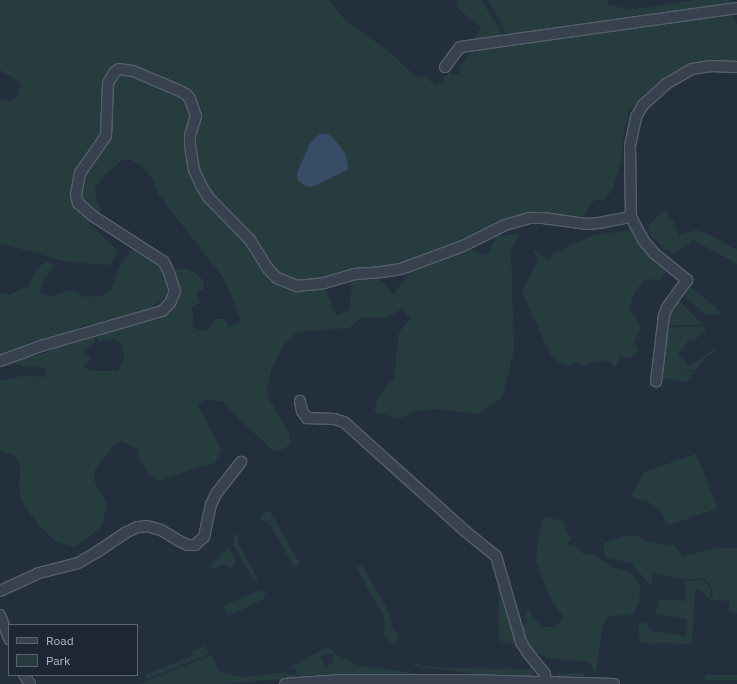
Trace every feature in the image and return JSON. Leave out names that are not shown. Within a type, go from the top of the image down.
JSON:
[{"type":"street","points":[[444,67],[460,47],[737,8]]},
{"type":"street","points":[[656,382],[664,315],[667,308],[688,280],[654,253],[643,240],[631,217],[630,146],[636,117],[643,105],[666,84],[692,69],[711,66],[737,67]]},
{"type":"street","points":[[0,361],[41,346],[162,311],[170,303],[175,291],[164,262],[93,216],[78,203],[76,195],[80,173],[106,136],[108,83],[114,73],[119,69],[133,72],[186,94],[190,99],[196,116],[190,136],[190,145],[194,170],[202,187],[209,198],[250,240],[268,269],[277,278],[297,286],[324,283],[355,274],[401,269],[463,246],[505,225],[530,218],[586,224],[631,217]]},
{"type":"street","points":[[300,401],[302,411],[307,418],[334,419],[344,422],[465,531],[496,556],[521,642],[545,674],[546,684]]},
{"type":"street","points":[[0,591],[39,573],[78,563],[93,555],[125,533],[138,527],[147,526],[161,530],[179,542],[188,545],[195,545],[204,537],[211,505],[216,494],[241,462]]},
{"type":"street","points":[[0,615],[8,636]]},
{"type":"street","points":[[285,684],[335,681],[434,680],[546,684],[614,684]]},
{"type":"green space","points":[[0,0],[329,0],[344,19],[387,50],[413,74],[418,77],[427,76],[432,83],[438,86],[449,72],[452,75],[459,74],[459,67],[471,52],[732,12],[737,25],[737,64],[691,63],[671,74],[641,97],[629,112],[625,126],[621,161],[613,188],[605,200],[594,200],[584,217],[532,213],[515,216],[477,231],[464,240],[417,258],[391,265],[350,270],[324,279],[296,282],[280,275],[270,266],[213,195],[206,184],[195,156],[193,141],[197,103],[117,67],[99,138],[73,179],[72,202],[94,228],[118,251],[110,265],[68,262],[0,243],[0,100],[10,102],[18,95],[21,83],[0,70]]},
{"type":"green space","points":[[455,0],[481,0],[502,36],[476,41],[475,37],[481,28],[456,7],[459,3]]},
{"type":"green space","points":[[488,0],[607,0],[609,5],[628,9],[659,6],[694,0],[729,0],[730,3],[511,36],[505,31]]},
{"type":"green space","points":[[121,74],[132,75],[183,98],[187,103],[191,114],[191,172],[248,243],[257,262],[265,272],[285,288],[291,290],[304,292],[325,288],[336,316],[350,310],[351,283],[359,277],[375,276],[384,283],[393,295],[411,270],[470,249],[486,256],[497,236],[519,234],[511,252],[514,350],[502,398],[479,414],[436,409],[416,411],[400,418],[374,412],[378,397],[394,378],[399,332],[410,319],[403,308],[386,318],[361,318],[349,328],[297,332],[284,345],[271,370],[267,390],[268,397],[289,433],[291,444],[283,449],[273,450],[241,421],[222,401],[205,400],[198,405],[221,450],[215,463],[197,467],[160,481],[149,475],[140,460],[138,449],[121,441],[112,445],[111,451],[100,461],[94,472],[95,483],[107,503],[102,526],[75,547],[56,542],[38,525],[20,498],[20,466],[14,455],[0,451],[0,381],[22,376],[45,377],[46,370],[35,366],[25,367],[17,365],[13,361],[42,354],[64,344],[93,335],[95,342],[85,349],[84,354],[91,358],[83,367],[93,371],[118,371],[124,358],[121,344],[113,339],[98,342],[96,335],[103,331],[160,319],[173,308],[178,294],[178,281],[175,270],[185,268],[195,273],[204,281],[203,290],[196,292],[200,303],[191,307],[194,319],[192,326],[198,330],[209,330],[214,319],[224,319],[229,327],[241,320],[224,279],[159,195],[151,177],[143,167],[130,159],[122,160],[105,175],[95,188],[96,201],[101,209],[100,214],[94,212],[86,206],[78,194],[83,174],[97,152],[112,82]]},
{"type":"green space","points":[[665,210],[673,221],[678,235],[696,230],[710,235],[737,250],[737,264],[693,240],[672,254],[652,237],[647,226]]},
{"type":"green space","points":[[631,230],[645,248],[669,269],[658,281],[653,279],[643,281],[635,292],[629,308],[642,328],[634,341],[638,351],[630,358],[620,356],[616,367],[611,364],[610,361],[593,362],[585,366],[576,362],[566,367],[551,356],[522,292],[538,260],[533,251],[539,252],[548,261],[554,253],[594,235]]},
{"type":"green space","points":[[132,250],[149,255],[163,268],[171,286],[166,297],[154,306],[119,320],[89,324],[52,340],[0,357],[0,293],[9,295],[29,286],[35,271],[46,261],[54,266],[44,281],[39,294],[52,296],[70,290],[85,297],[102,296],[112,288],[121,262]]},
{"type":"green space","points":[[689,286],[714,306],[721,314],[707,315],[687,299],[684,291]]},
{"type":"green space","points":[[676,301],[682,304],[702,324],[666,326],[668,314]]},
{"type":"green space","points":[[703,326],[706,331],[694,340],[688,340],[685,347],[678,353],[689,367],[714,349],[715,351],[703,360],[696,370],[666,369],[695,371],[687,382],[660,378],[666,328]]},
{"type":"green space","points":[[696,454],[718,508],[670,525],[666,523],[662,513],[645,499],[634,499],[632,494],[644,472]]},
{"type":"green space","points":[[269,510],[299,562],[297,567],[293,566],[269,522],[263,521],[260,516]]},
{"type":"green space","points":[[544,517],[561,520],[572,540],[567,542],[570,547],[574,545],[582,553],[594,555],[611,567],[631,573],[640,585],[639,601],[634,613],[630,615],[609,616],[606,618],[602,628],[596,675],[589,662],[549,658],[535,652],[526,644],[519,628],[528,623],[525,619],[527,608],[542,627],[555,627],[563,617],[549,595],[536,561],[538,541]]},
{"type":"green space","points":[[236,533],[238,536],[238,544],[258,579],[254,581],[234,545],[233,539]]},
{"type":"green space","points":[[462,534],[494,559],[515,633],[514,645],[499,641],[498,583],[492,561]]},
{"type":"green space","points":[[635,535],[651,542],[675,546],[683,556],[718,548],[737,548],[737,613],[729,612],[729,601],[709,600],[713,593],[711,586],[703,578],[686,579],[653,574],[651,586],[631,563],[607,558],[603,550],[605,543],[622,537]]},
{"type":"green space","points":[[229,547],[235,559],[233,567],[228,567],[224,564],[211,570],[212,563]]},
{"type":"green space","points":[[362,566],[390,614],[393,629],[398,635],[397,642],[394,645],[384,635],[385,626],[383,615],[356,567]]},
{"type":"green space","points":[[696,580],[706,582],[711,591],[710,596],[707,597],[699,589],[695,590],[692,644],[640,643],[638,624],[647,622],[650,631],[686,636],[687,619],[655,614],[659,599],[685,601],[686,582]]},
{"type":"green space","points":[[261,590],[266,592],[263,600],[230,615],[227,614],[224,607],[225,605]]},
{"type":"green space","points":[[205,646],[209,654],[147,679],[145,675],[190,657],[193,655],[192,651]]},
{"type":"green space","points":[[327,647],[334,652],[330,655],[328,653],[321,657],[326,667],[333,662],[332,657],[335,654],[357,665],[421,674],[337,674],[223,684],[139,684],[212,655],[219,672],[245,677],[287,672],[289,675],[297,674],[296,668],[287,669]]},
{"type":"green space","points":[[414,663],[423,666],[531,669],[534,671],[531,675],[487,675],[414,666]]},
{"type":"green space","points":[[558,673],[585,673],[585,677],[558,676]]},
{"type":"green space","points":[[705,675],[737,675],[737,680],[705,680]]},
{"type":"water","points":[[319,134],[329,134],[335,140],[346,155],[348,167],[347,170],[318,184],[311,187],[305,186],[298,180],[297,173],[310,143]]}]
